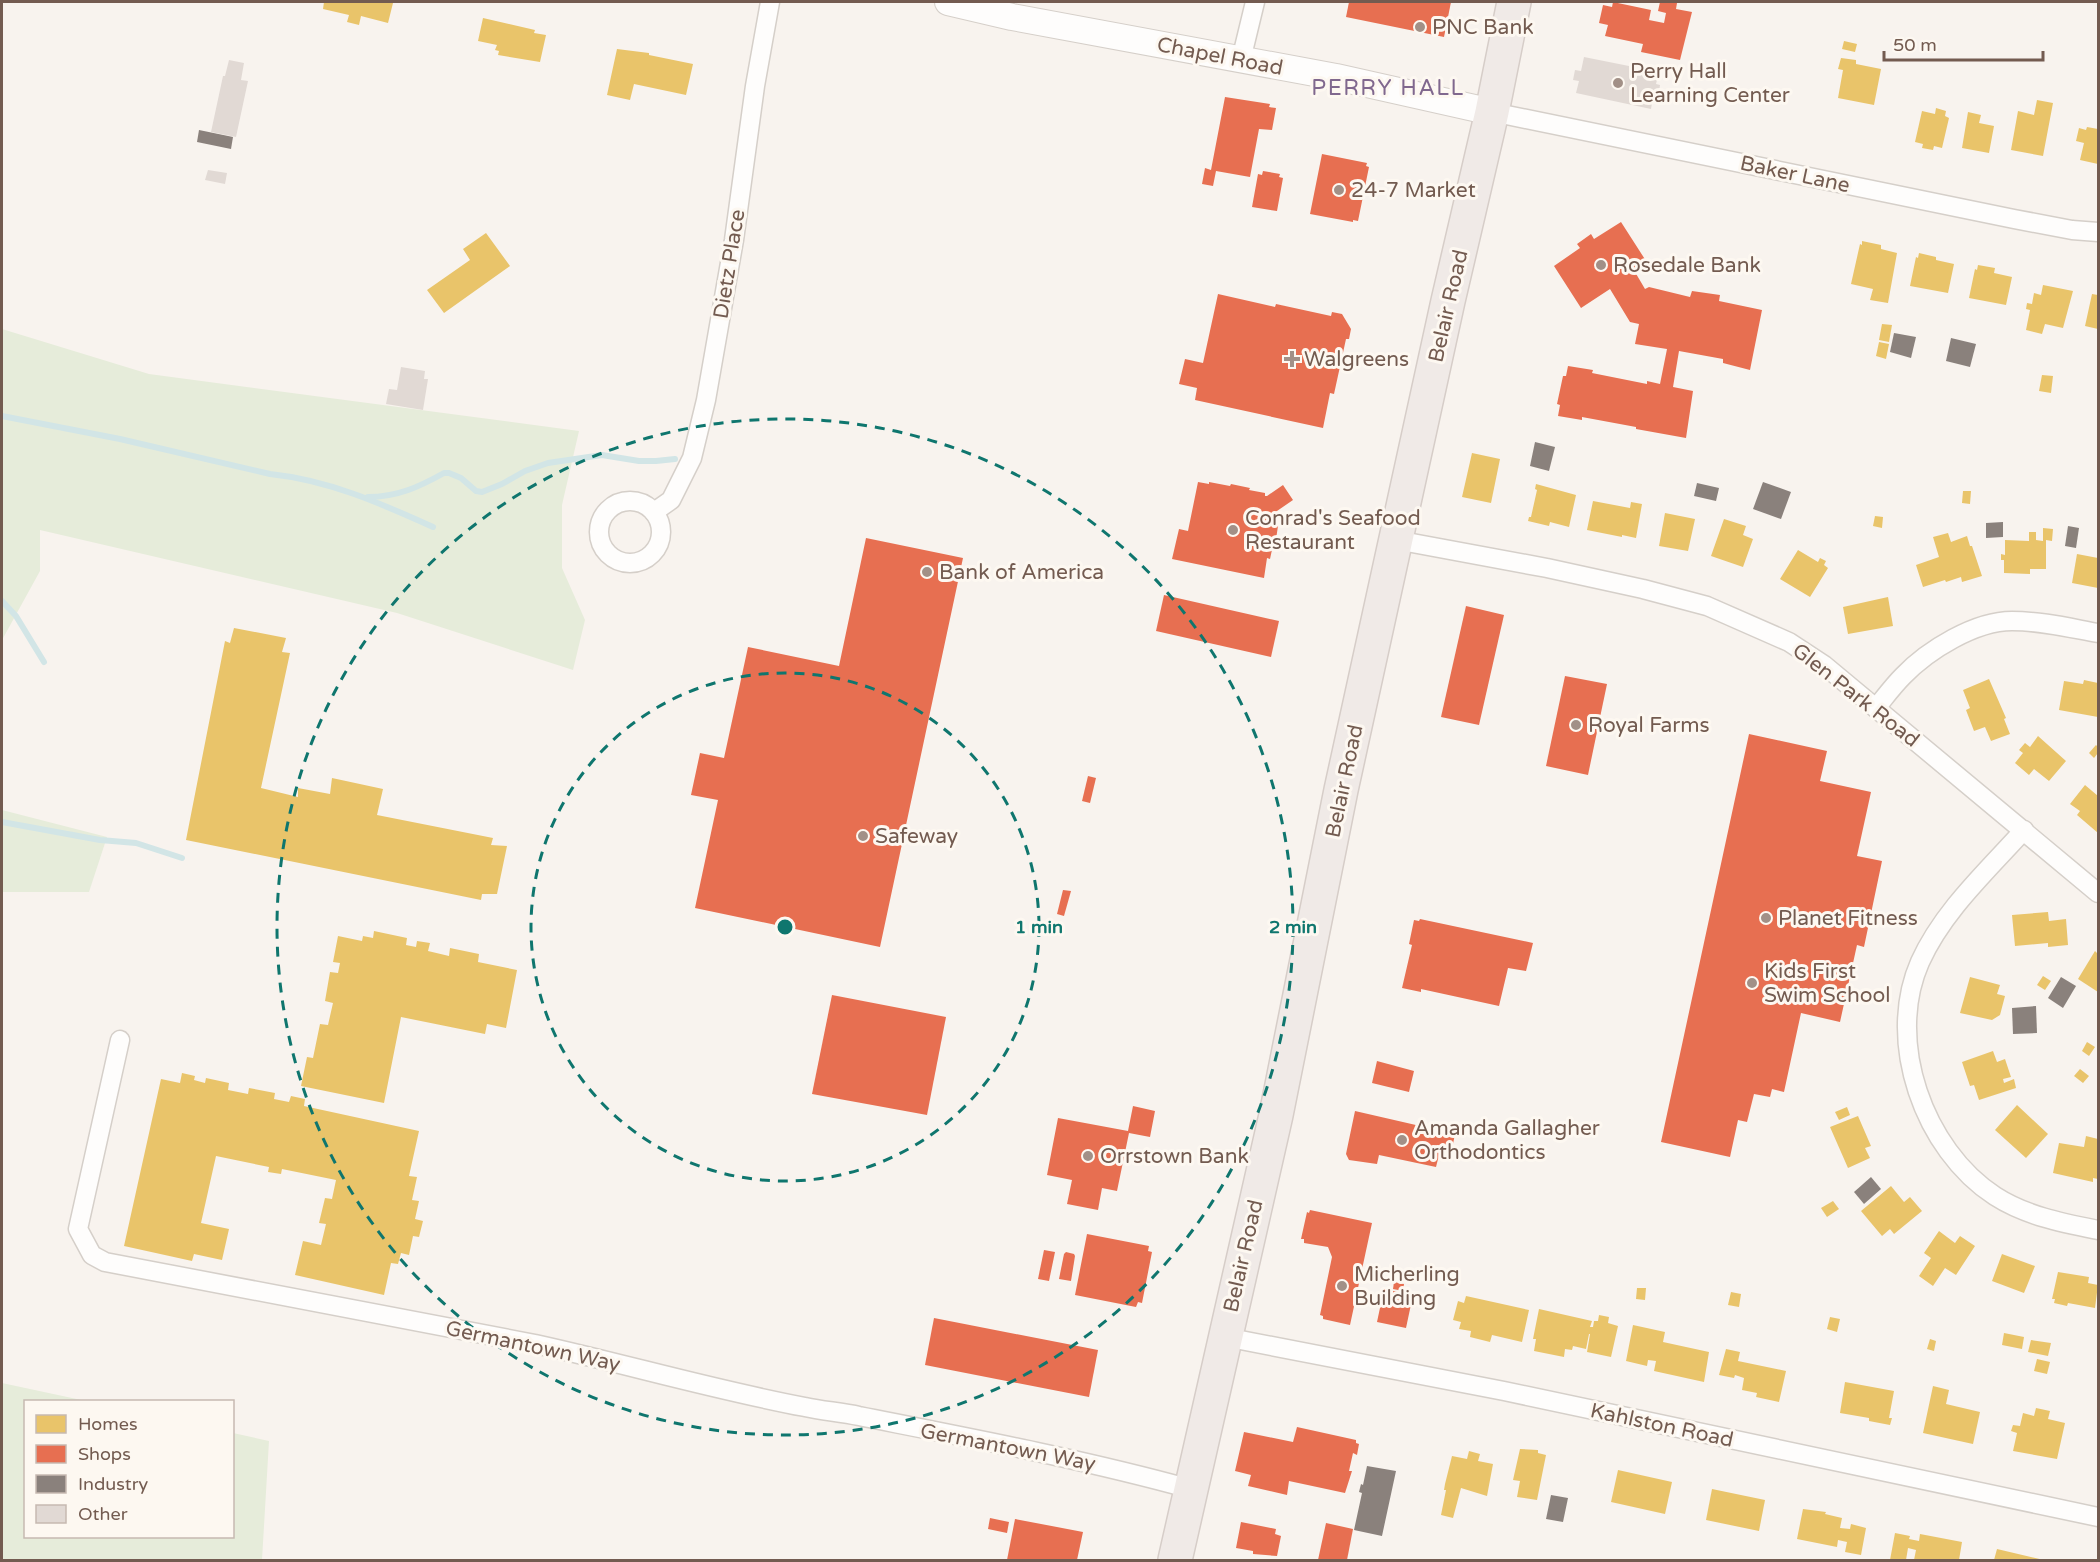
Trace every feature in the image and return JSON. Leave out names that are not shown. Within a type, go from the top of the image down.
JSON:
[{"type":"highway","name":"Belair Road","points":[[1175,1560],[1276,1114],[1341,790],[1492,112],[1514,2]]},
{"type":"street","name":"Dietz Place","points":[[654,512],[671,500],[692,458],[706,400],[734,240],[755,86],[770,2]]},
{"type":"street","name":"Chapel Road","points":[[948,2],[1009,9],[1492,112]]},
{"type":"street","points":[[1241,60],[1255,2]]},
{"type":"street","name":"Baker Lane","points":[[1492,112],[2014,219],[2072,230],[2098,232]]},
{"type":"street","name":"Glen Park Road","points":[[1396,540],[1601,580],[1707,606],[1789,642],[1824,665],[2098,893]]},
{"type":"street","points":[[1876,708],[1904,675],[1933,651],[1958,636],[1990,624],[2011,621],[2098,633]]},
{"type":"street","points":[[2024,830],[1935,933],[1919,965],[1910,996],[1908,1048],[1912,1074],[1917,1095],[1937,1134],[1959,1164],[1976,1182],[2013,1206],[2035,1215],[2065,1224],[2098,1230]]},
{"type":"street","name":"Germantown Way","points":[[120,1040],[78,1229],[92,1256],[105,1262],[535,1344],[688,1382],[795,1405],[1111,1467],[1191,1489]]},
{"type":"street","name":"Kahlston Road","points":[[1225,1337],[1504,1391],[1902,1477],[2098,1513]]},
{"type":"green space","points":[[2,329],[149,374],[579,431],[562,505],[562,568],[585,620],[573,670],[397,613],[40,530],[40,571],[2,640]]},
{"type":"green space","points":[[2,810],[107,837],[89,892],[2,892]]},
{"type":"green space","points":[[2,1383],[81,1400],[24,1400],[24,1538],[234,1538],[234,1433],[269,1441],[262,1560],[2,1560]]},
{"type":"building: Homes","points":[[324,2],[393,3],[388,23],[361,16],[359,25],[347,22],[349,15],[323,9]]},
{"type":"building: Homes","points":[[483,18],[535,30],[534,33],[546,35],[540,62],[498,55],[499,51],[495,50],[497,45],[478,41]]},
{"type":"building: Homes","points":[[1844,41],[1857,44],[1855,52],[1842,49]]},
{"type":"building: Homes","points":[[617,49],[649,53],[649,55],[693,64],[686,95],[634,84],[630,100],[607,95]]},
{"type":"building: Homes","points":[[1841,58],[1856,60],[1856,64],[1881,69],[1874,105],[1838,98],[1843,70],[1838,69]]},
{"type":"building: Homes","points":[[2037,100],[2053,103],[2043,156],[2011,150],[2018,111],[2034,115]]},
{"type":"building: Homes","points":[[1936,108],[1946,111],[1945,116],[1949,118],[1942,148],[1934,146],[1933,150],[1922,148],[1923,144],[1915,142],[1922,111],[1935,114]]},
{"type":"building: Homes","points":[[1968,112],[1981,115],[1979,123],[1994,126],[1989,153],[1962,148]]},
{"type":"building: Homes","points":[[2087,127],[2098,129],[2098,164],[2080,160],[2084,143],[2076,141],[2079,128],[2086,130]]},
{"type":"building: Homes","points":[[486,233],[510,266],[444,313],[427,290],[470,260],[463,249]]},
{"type":"building: Homes","points":[[1862,241],[1881,245],[1881,249],[1897,253],[1888,303],[1870,300],[1873,289],[1851,284]]},
{"type":"building: Homes","points":[[1919,253],[1954,264],[1948,293],[1910,286],[1916,257],[1918,258]]},
{"type":"building: Homes","points":[[1978,265],[1995,268],[1994,273],[2012,277],[2006,305],[1969,298],[1975,269],[1977,270]]},
{"type":"building: Homes","points":[[2043,285],[2073,291],[2063,328],[2045,324],[2042,334],[2026,330],[2030,310],[2026,309],[2027,303],[2032,304],[2034,293],[2041,295]]},
{"type":"building: Homes","points":[[2092,294],[2098,295],[2098,329],[2085,326]]},
{"type":"building: Homes","points":[[1882,324],[1892,325],[1889,342],[1879,340]]},
{"type":"building: Homes","points":[[1879,342],[1889,344],[1886,359],[1876,356]]},
{"type":"building: Homes","points":[[2042,375],[2053,376],[2051,393],[2039,391]]},
{"type":"building: Homes","points":[[1472,453],[1500,459],[1491,503],[1462,497]]},
{"type":"building: Homes","points":[[1536,484],[1576,495],[1569,527],[1550,522],[1549,526],[1528,521],[1537,490],[1535,489]]},
{"type":"building: Homes","points":[[1963,491],[1971,491],[1970,504],[1962,503]]},
{"type":"building: Homes","points":[[1593,501],[1630,508],[1631,502],[1642,504],[1636,538],[1587,530]]},
{"type":"building: Homes","points":[[1665,513],[1695,519],[1688,551],[1659,546]]},
{"type":"building: Homes","points":[[1875,516],[1883,517],[1882,528],[1873,526]]},
{"type":"building: Homes","points":[[1724,519],[1746,526],[1743,535],[1753,539],[1743,567],[1711,556]]},
{"type":"building: Homes","points":[[2043,528],[2053,529],[2052,541],[2046,540],[2046,569],[2030,569],[2030,574],[2004,573],[2004,560],[2001,560],[2001,554],[2005,555],[2005,540],[2029,541],[2029,532],[2036,532],[2036,540],[2043,541]]},
{"type":"building: Homes","points":[[1948,533],[1951,542],[1967,536],[1982,576],[1962,582],[1961,577],[1923,587],[1916,565],[1939,557],[1933,537]]},
{"type":"building: Homes","points":[[1798,550],[1818,562],[1820,558],[1826,561],[1824,565],[1828,568],[1810,597],[1780,579]]},
{"type":"building: Homes","points":[[2077,554],[2098,558],[2098,588],[2072,583]]},
{"type":"building: Homes","points":[[1888,597],[1893,626],[1848,634],[1843,607]]},
{"type":"building: Homes","points":[[234,628],[286,638],[282,652],[290,653],[261,788],[298,797],[298,788],[330,794],[332,778],[383,789],[377,815],[493,838],[491,845],[507,846],[497,894],[482,894],[481,900],[186,840],[225,641],[230,643]]},
{"type":"building: Homes","points":[[1989,679],[2006,718],[2004,719],[2010,734],[1991,741],[1985,727],[1974,731],[1966,710],[1970,708],[1963,690]]},
{"type":"building: Homes","points":[[2084,680],[2098,683],[2098,717],[2059,710],[2064,681],[2083,684]]},
{"type":"building: Homes","points":[[2038,736],[2066,761],[2049,781],[2034,769],[2029,775],[2015,763],[2023,753],[2019,750],[2025,743],[2030,747]]},
{"type":"building: Homes","points":[[2096,745],[2098,753],[2094,758],[2089,753]]},
{"type":"building: Homes","points":[[2085,785],[2098,796],[2098,833],[2077,815],[2080,811],[2070,804]]},
{"type":"building: Homes","points":[[2048,912],[2049,921],[2066,919],[2068,945],[2048,947],[2048,943],[2015,946],[2012,915]]},
{"type":"building: Homes","points":[[374,931],[407,938],[406,945],[416,947],[417,941],[430,943],[428,951],[449,956],[450,948],[479,954],[478,962],[517,970],[506,1028],[487,1024],[485,1034],[401,1017],[384,1103],[301,1086],[307,1057],[313,1058],[320,1024],[328,1025],[333,1003],[325,1001],[330,972],[338,973],[340,963],[333,962],[338,936],[362,941],[363,936],[373,938]]},
{"type":"building: Homes","points":[[2095,951],[2098,954],[2098,992],[2078,979]]},
{"type":"building: Homes","points":[[2043,976],[2051,981],[2045,990],[2037,985]]},
{"type":"building: Homes","points":[[1970,977],[2000,985],[1997,994],[2005,996],[2000,1015],[1992,1020],[1960,1013]]},
{"type":"building: Homes","points":[[2087,1042],[2095,1047],[2089,1056],[2082,1051]]},
{"type":"building: Homes","points":[[1993,1051],[1997,1062],[2005,1059],[2011,1077],[2003,1079],[2004,1083],[2014,1079],[2016,1088],[1979,1100],[1974,1085],[1970,1086],[1962,1062]]},
{"type":"building: Homes","points":[[2080,1069],[2089,1076],[2083,1083],[2074,1076]]},
{"type":"building: Homes","points":[[182,1073],[195,1076],[194,1080],[205,1083],[206,1078],[229,1083],[228,1090],[248,1094],[249,1088],[275,1093],[274,1099],[289,1102],[291,1096],[305,1099],[304,1106],[419,1131],[409,1176],[417,1177],[412,1200],[419,1201],[415,1219],[423,1221],[419,1237],[413,1236],[409,1255],[401,1253],[398,1264],[391,1263],[384,1295],[295,1275],[303,1241],[321,1245],[326,1224],[319,1223],[325,1198],[332,1199],[336,1180],[282,1169],[281,1174],[268,1172],[269,1167],[216,1156],[201,1223],[229,1229],[222,1260],[194,1254],[192,1261],[124,1246],[161,1079],[180,1083]]},
{"type":"building: Homes","points":[[2017,1105],[2048,1134],[2026,1158],[1995,1130]]},
{"type":"building: Homes","points":[[1847,1107],[1850,1115],[1839,1120],[1835,1112]]},
{"type":"building: Homes","points":[[1858,1116],[1871,1146],[1865,1148],[1870,1158],[1848,1168],[1830,1127]]},
{"type":"building: Homes","points":[[2086,1136],[2098,1139],[2098,1179],[2093,1178],[2093,1182],[2053,1173],[2059,1143],[2084,1147]]},
{"type":"building: Homes","points":[[1891,1186],[1904,1202],[1910,1197],[1922,1211],[1894,1234],[1890,1229],[1882,1236],[1861,1211]]},
{"type":"building: Homes","points":[[1833,1201],[1839,1209],[1827,1217],[1821,1208]]},
{"type":"building: Homes","points":[[1939,1231],[1955,1243],[1960,1236],[1975,1246],[1956,1275],[1945,1268],[1933,1286],[1919,1276],[1931,1258],[1924,1253]]},
{"type":"building: Homes","points":[[2002,1254],[2035,1266],[2024,1293],[1992,1281]]},
{"type":"building: Homes","points":[[2058,1272],[2089,1277],[2088,1283],[2098,1285],[2095,1308],[2054,1303],[2055,1299],[2052,1299]]},
{"type":"building: Homes","points":[[1637,1288],[1646,1288],[1645,1300],[1636,1299]]},
{"type":"building: Homes","points":[[1731,1292],[1741,1294],[1739,1307],[1728,1305]]},
{"type":"building: Homes","points":[[1466,1296],[1529,1310],[1522,1342],[1492,1335],[1490,1342],[1470,1337],[1471,1331],[1459,1329],[1461,1322],[1453,1320],[1458,1301],[1464,1303]]},
{"type":"building: Homes","points":[[1539,1309],[1592,1321],[1590,1327],[1593,1327],[1594,1321],[1598,1321],[1599,1315],[1609,1317],[1608,1323],[1618,1326],[1611,1357],[1587,1352],[1590,1334],[1586,1349],[1573,1346],[1572,1350],[1565,1349],[1564,1357],[1534,1351],[1536,1339],[1533,1339]]},
{"type":"building: Homes","points":[[1830,1317],[1840,1319],[1837,1332],[1827,1329]]},
{"type":"building: Homes","points":[[1633,1325],[1665,1332],[1663,1342],[1709,1352],[1704,1382],[1654,1371],[1656,1361],[1648,1360],[1647,1366],[1626,1361]]},
{"type":"building: Homes","points":[[2004,1333],[2024,1337],[2022,1349],[2002,1345]]},
{"type":"building: Homes","points":[[1930,1339],[1936,1341],[1934,1351],[1927,1349]]},
{"type":"building: Homes","points":[[2031,1340],[2051,1343],[2048,1356],[2028,1352]]},
{"type":"building: Homes","points":[[1726,1349],[1740,1352],[1738,1361],[1786,1371],[1779,1402],[1756,1397],[1757,1393],[1742,1390],[1744,1378],[1735,1375],[1734,1378],[1719,1375]]},
{"type":"building: Homes","points":[[2037,1359],[2050,1362],[2047,1374],[2034,1371]]},
{"type":"building: Homes","points":[[1845,1382],[1894,1391],[1889,1418],[1892,1418],[1890,1425],[1869,1421],[1869,1418],[1840,1413]]},
{"type":"building: Homes","points":[[1933,1386],[1949,1390],[1946,1404],[1980,1412],[1973,1444],[1923,1433]]},
{"type":"building: Homes","points":[[2036,1408],[2050,1411],[2048,1419],[2065,1423],[2057,1459],[2013,1451],[2017,1433],[2011,1431],[2013,1425],[2020,1426],[2023,1413],[2034,1416]]},
{"type":"building: Homes","points":[[1520,1449],[1538,1450],[1538,1453],[1546,1455],[1537,1500],[1517,1497],[1520,1481],[1513,1480]]},
{"type":"building: Homes","points":[[1469,1451],[1480,1454],[1478,1461],[1493,1464],[1487,1496],[1461,1488],[1453,1518],[1441,1515],[1452,1456],[1467,1459]]},
{"type":"building: Homes","points":[[1618,1470],[1672,1482],[1665,1514],[1611,1502]]},
{"type":"building: Homes","points":[[1712,1489],[1765,1500],[1759,1531],[1706,1520]]},
{"type":"building: Homes","points":[[1803,1509],[1826,1512],[1825,1514],[1842,1518],[1840,1528],[1850,1529],[1851,1524],[1866,1528],[1861,1555],[1845,1552],[1847,1542],[1838,1540],[1837,1547],[1797,1539]]},
{"type":"building: Homes","points":[[1895,1533],[1910,1536],[1909,1539],[1919,1541],[1920,1534],[1962,1542],[1959,1560],[1914,1560],[1916,1550],[1908,1548],[1906,1560],[1890,1560]]},
{"type":"building: Homes","points":[[1997,1549],[2044,1560],[1994,1560]]},
{"type":"building: Shops","name":"PNC Bank","points":[[1349,2],[1451,2],[1444,37],[1346,17]]},
{"type":"building: Shops","points":[[1613,2],[1651,10],[1649,20],[1664,23],[1666,13],[1658,11],[1660,2],[1677,3],[1676,9],[1692,12],[1680,60],[1641,52],[1643,44],[1605,36],[1608,25],[1599,23],[1603,5],[1612,7]]},
{"type":"building: Shops","points":[[1225,97],[1270,104],[1269,107],[1276,108],[1272,130],[1259,129],[1250,177],[1216,171],[1213,186],[1202,184],[1205,168],[1211,170]]},
{"type":"building: Shops","name":"24-7 Market","points":[[1322,154],[1367,163],[1366,166],[1369,167],[1358,221],[1310,214]]},
{"type":"building: Shops","points":[[1263,171],[1280,174],[1279,177],[1283,178],[1277,211],[1252,207],[1258,174],[1262,175]]},
{"type":"building: Shops","points":[[1621,222],[1648,264],[1635,272],[1645,289],[1649,287],[1690,297],[1692,291],[1720,295],[1719,301],[1762,310],[1750,370],[1723,363],[1723,359],[1679,351],[1673,387],[1693,391],[1686,438],[1582,417],[1582,420],[1558,416],[1560,405],[1557,404],[1563,376],[1566,376],[1568,366],[1647,384],[1647,381],[1660,384],[1667,349],[1635,344],[1639,324],[1630,322],[1610,289],[1581,308],[1554,266],[1580,248],[1577,244],[1591,234],[1594,239]]},
{"type":"building: Shops","name":"Walgreens","points":[[1218,294],[1275,307],[1276,304],[1331,316],[1332,312],[1342,314],[1351,329],[1349,339],[1346,339],[1334,394],[1330,393],[1323,428],[1195,400],[1197,388],[1179,384],[1185,359],[1203,363]]},
{"type":"building: Shops","name":"Conrad's Seafood Restaurant","points":[[1198,482],[1230,486],[1231,484],[1265,493],[1265,496],[1283,485],[1293,500],[1276,513],[1279,513],[1275,546],[1273,545],[1270,559],[1267,558],[1264,578],[1172,559],[1179,529],[1188,531]]},
{"type":"building: Shops","points":[[866,538],[963,558],[880,947],[695,908],[718,800],[691,795],[700,753],[724,758],[748,647],[839,666]]},
{"type":"building: Shops","points":[[1164,595],[1279,621],[1271,657],[1156,631]]},
{"type":"building: Shops","points":[[1466,606],[1504,615],[1479,725],[1441,717]]},
{"type":"building: Shops","name":"Royal Farms","points":[[1565,676],[1607,684],[1588,775],[1546,766]]},
{"type":"building: Shops","points":[[1749,734],[1827,751],[1820,781],[1871,792],[1857,856],[1882,861],[1864,947],[1857,945],[1840,1022],[1801,1013],[1784,1092],[1772,1089],[1770,1097],[1754,1094],[1747,1122],[1738,1120],[1730,1157],[1661,1142]]},
{"type":"building: Shops","points":[[1088,776],[1096,778],[1090,803],[1082,801]]},
{"type":"building: Shops","points":[[1063,890],[1071,891],[1064,916],[1057,914]]},
{"type":"building: Shops","points":[[1420,919],[1533,943],[1526,971],[1508,968],[1499,1006],[1421,989],[1421,992],[1402,988],[1412,945],[1409,944],[1414,920],[1419,921]]},
{"type":"building: Shops","points":[[832,995],[946,1017],[927,1115],[812,1094]]},
{"type":"building: Shops","points":[[1377,1061],[1414,1071],[1409,1092],[1372,1083]]},
{"type":"building: Shops","name":"Orrstown Bank","points":[[1133,1106],[1155,1111],[1150,1137],[1129,1133],[1117,1191],[1102,1188],[1098,1210],[1067,1204],[1072,1180],[1047,1175],[1058,1118],[1128,1131]]},
{"type":"building: Shops","name":"Amanda Gallagher Orthodontics","points":[[1355,1111],[1455,1134],[1452,1149],[1441,1147],[1436,1167],[1379,1155],[1377,1164],[1349,1160],[1346,1154]]},
{"type":"building: Shops","name":"Micherling Building","points":[[1310,1210],[1372,1223],[1350,1325],[1323,1319],[1320,1315],[1332,1257],[1328,1247],[1304,1243],[1304,1239],[1301,1239],[1307,1212],[1309,1213]]},
{"type":"building: Shops","points":[[1087,1234],[1149,1246],[1148,1251],[1152,1252],[1142,1303],[1138,1302],[1136,1307],[1075,1295]]},
{"type":"building: Shops","points":[[1044,1250],[1055,1252],[1049,1281],[1038,1279]]},
{"type":"building: Shops","points":[[1066,1252],[1075,1256],[1071,1281],[1059,1279]]},
{"type":"building: Shops","points":[[1394,1282],[1404,1284],[1403,1291],[1393,1289]]},
{"type":"building: Shops","points":[[1384,1289],[1413,1295],[1406,1328],[1377,1322]]},
{"type":"building: Shops","points":[[934,1318],[1098,1350],[1089,1397],[925,1365]]},
{"type":"building: Shops","points":[[1297,1427],[1356,1440],[1359,1444],[1357,1455],[1353,1453],[1349,1471],[1352,1471],[1345,1493],[1289,1481],[1287,1495],[1248,1486],[1251,1475],[1235,1471],[1244,1432],[1293,1442]]},
{"type":"building: Shops","points":[[990,1518],[1009,1522],[1007,1533],[988,1529]]},
{"type":"building: Shops","points":[[1015,1519],[1083,1532],[1077,1560],[1007,1560]]},
{"type":"building: Shops","points":[[1241,1522],[1276,1529],[1275,1534],[1281,1536],[1277,1556],[1253,1554],[1253,1551],[1236,1548]]},
{"type":"building: Shops","points":[[1326,1523],[1353,1529],[1347,1560],[1318,1560]]},
{"type":"building: Industry","points":[[199,130],[233,137],[231,149],[197,142]]},
{"type":"building: Industry","points":[[1894,333],[1916,337],[1911,358],[1890,352]]},
{"type":"building: Industry","points":[[1951,338],[1976,344],[1970,367],[1946,361]]},
{"type":"building: Industry","points":[[1535,442],[1555,447],[1549,471],[1530,466]]},
{"type":"building: Industry","points":[[1763,482],[1791,492],[1781,519],[1753,509]]},
{"type":"building: Industry","points":[[1697,483],[1719,488],[1716,501],[1694,496]]},
{"type":"building: Industry","points":[[2003,522],[2003,537],[1986,538],[1986,523]]},
{"type":"building: Industry","points":[[2068,526],[2079,528],[2076,548],[2065,546]]},
{"type":"building: Industry","points":[[2061,977],[2076,986],[2063,1008],[2048,998]]},
{"type":"building: Industry","points":[[2036,1006],[2037,1033],[2013,1034],[2012,1008]]},
{"type":"building: Industry","points":[[1871,1177],[1881,1189],[1864,1204],[1854,1192]]},
{"type":"building: Industry","points":[[1367,1466],[1396,1471],[1382,1536],[1354,1530],[1362,1493],[1359,1492]]},
{"type":"building: Industry","points":[[1551,1495],[1568,1498],[1563,1522],[1546,1519]]},
{"type":"building: Other","name":"Perry Hall Learning Center","points":[[1584,57],[1659,72],[1656,84],[1660,85],[1658,98],[1653,97],[1651,109],[1576,93],[1579,81],[1573,80],[1575,70],[1581,71]]},
{"type":"building: Other","points":[[229,60],[244,63],[241,80],[248,81],[236,137],[211,132],[223,76],[225,76]]},
{"type":"building: Other","points":[[208,170],[227,173],[225,184],[205,180]]},
{"type":"building: Other","points":[[401,367],[425,371],[424,379],[428,379],[423,410],[386,404],[389,389],[397,390]]},
{"type":"waterway","points":[[2,416],[312,481],[373,501],[433,527]]},
{"type":"waterway","points":[[368,497],[379,497],[407,490],[444,473],[461,478],[476,491],[482,492],[525,471],[548,463],[602,455],[639,461],[675,459]]},
{"type":"waterway","points":[[2,601],[16,616],[44,662]]},
{"type":"waterway","points":[[2,822],[100,840],[136,843],[182,858]]},
{"type":"place","name":"PNC Bank","points":[[1420,27]]},
{"type":"place","name":"Perry Hall Learning Center","points":[[1618,83]]},
{"type":"place","name":"24-7 Market","points":[[1339,190]]},
{"type":"place","name":"Rosedale Bank","points":[[1601,265]]},
{"type":"place","name":"Walgreens","points":[[1292,359]]},
{"type":"place","name":"Conrad's Seafood Restaurant","points":[[1233,530]]},
{"type":"place","name":"Bank of America","points":[[927,572]]},
{"type":"place","name":"Royal Farms","points":[[1576,725]]},
{"type":"place","name":"Safeway","points":[[863,836]]},
{"type":"place","name":"Planet Fitness","points":[[1766,918]]},
{"type":"place","name":"Kids First Swim School","points":[[1752,983]]},
{"type":"place","name":"Amanda Gallagher Orthodontics","points":[[1402,1140]]},
{"type":"place","name":"Orrstown Bank","points":[[1088,1156]]},
{"type":"place","name":"Micherling Building","points":[[1342,1286]]},
{"type":"district","name":"PERRY HALL","points":[[1388,87]]}]
